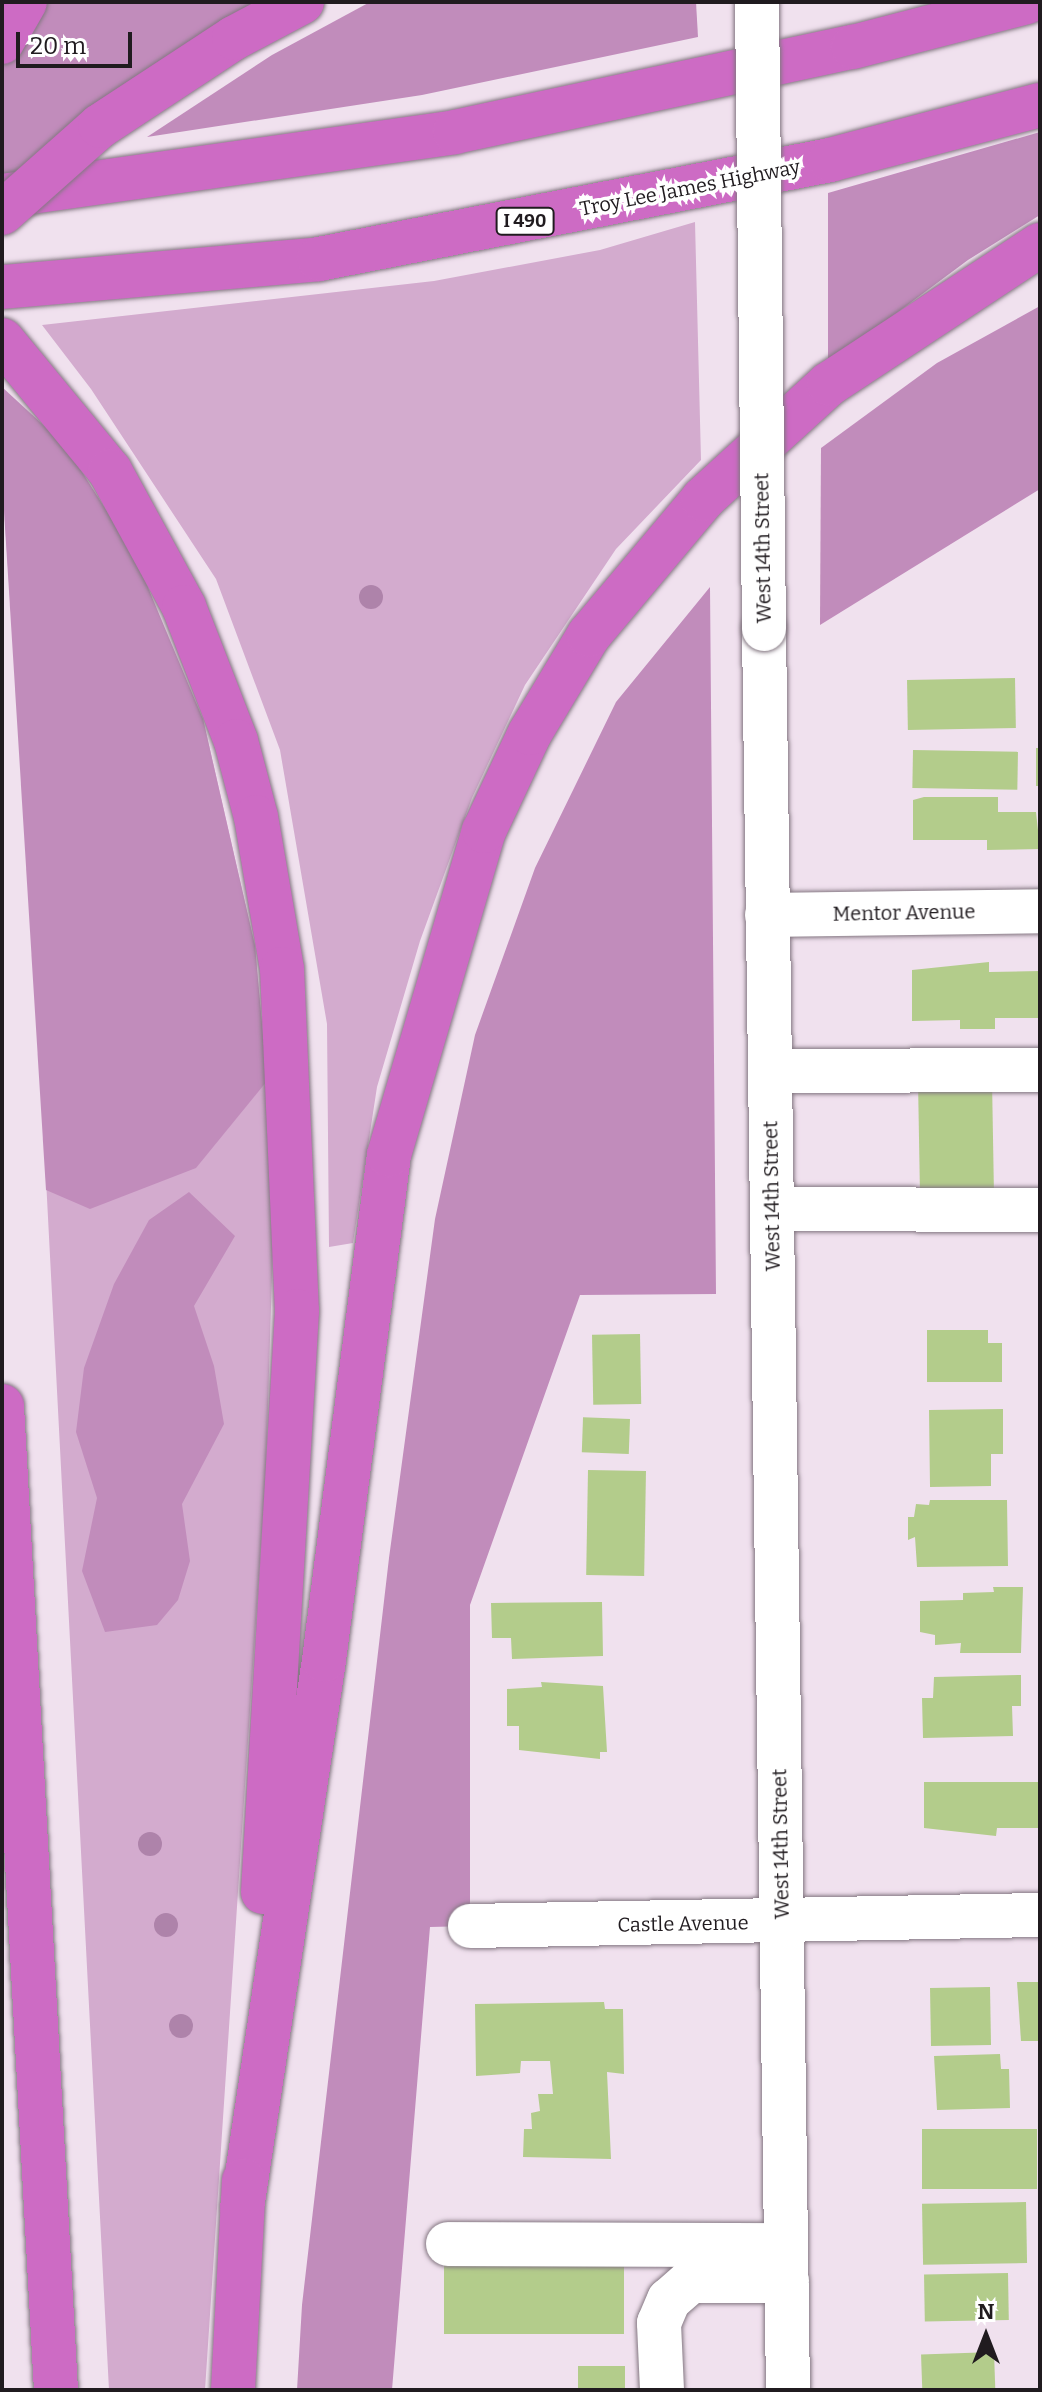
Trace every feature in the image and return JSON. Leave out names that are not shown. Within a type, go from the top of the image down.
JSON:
[{"type":"highway","points":[[2,42],[25,2]]},
{"type":"highway","points":[[2,213],[100,126],[234,38],[302,2]]},
{"type":"highway","points":[[2,196],[455,132],[853,47],[1027,2]]},
{"type":"highway","name":"Troy Lee James Highway","points":[[2,287],[319,259],[830,160],[1040,105]]},
{"type":"highway","points":[[242,2208],[324,1660],[389,1155],[484,831],[530,733],[589,635],[703,499],[829,384],[1040,245]]},
{"type":"highway","points":[[2,340],[74,422],[142,526],[184,607],[214,679],[256,817],[282,969],[297,1311],[233,2390]]},
{"type":"highway","points":[[2,1406],[56,2390]]},
{"type":"street","name":"West 14th Street","points":[[757,2],[788,2390]]},
{"type":"street","name":"Mentor Avenue","points":[[767,915],[1040,911]]},
{"type":"street","points":[[770,1071],[1038,1069]]},
{"type":"street","points":[[772,1209],[1040,1210]]},
{"type":"street","name":"Castle Avenue","points":[[470,1926],[782,1923],[1040,1915]]},
{"type":"street","points":[[448,2244],[787,2263]]},
{"type":"street","points":[[662,2390],[659,2323],[669,2300],[691,2281],[787,2263]]},
{"type":"shaded area","points":[[25,2],[302,2],[2,196],[2,42]]},
{"type":"shaded area","points":[[370,2],[696,2],[698,37],[422,95],[147,137],[272,55]]},
{"type":"shaded area","points":[[1040,132],[1040,215],[968,260],[828,364],[828,193]]},
{"type":"shaded area","points":[[695,222],[701,460],[616,549],[525,685],[472,798],[420,941],[377,1087],[353,1243],[329,1247],[327,1024],[280,750],[216,579],[91,389],[42,325],[434,281],[600,250]]},
{"type":"shaded area","points":[[1040,306],[1040,489],[820,625],[821,448],[937,363]]},
{"type":"shaded area","points":[[2,387],[203,719],[255,946],[275,1178],[266,1469],[205,2390],[109,2390],[36,987],[2,478]]},
{"type":"shaded area","points":[[2,387],[65,445],[134,554],[203,719],[255,946],[267,1081],[196,1168],[90,1209],[46,1190],[2,478]]},
{"type":"shaded area","points":[[710,587],[716,1294],[580,1295],[470,1605],[470,1926],[430,1927],[392,2390],[297,2390],[302,2305],[389,1558],[435,1219],[475,1035],[535,868],[616,702]]},
{"type":"shaded area","points":[[189,1192],[235,1236],[194,1306],[214,1366],[224,1424],[182,1504],[190,1561],[178,1600],[157,1625],[105,1632],[82,1571],[97,1498],[76,1432],[84,1368],[114,1284],[149,1220]]},
{"type":"building","points":[[1015,678],[1016,728],[908,730],[907,680]]},
{"type":"building","points":[[1036,748],[1040,748],[1040,786],[1036,786]]},
{"type":"building","points":[[913,750],[1018,752],[1017,790],[912,788]]},
{"type":"building","points":[[924,797],[998,797],[998,812],[1036,812],[1040,849],[987,850],[987,840],[913,840],[913,800]]},
{"type":"building","points":[[989,962],[989,972],[1040,971],[1040,1018],[995,1018],[995,1029],[960,1029],[960,1020],[912,1021],[912,970]]},
{"type":"building","points":[[992,1080],[994,1199],[920,1200],[918,1081]]},
{"type":"building","points":[[927,1330],[988,1330],[988,1343],[1002,1343],[1002,1382],[927,1382]]},
{"type":"building","points":[[640,1334],[641,1404],[593,1405],[592,1335]]},
{"type":"building","points":[[1003,1409],[1003,1454],[991,1454],[991,1486],[930,1487],[929,1410]]},
{"type":"building","points":[[583,1417],[630,1419],[629,1454],[582,1452]]},
{"type":"building","points":[[588,1470],[646,1471],[644,1576],[586,1575]]},
{"type":"building","points":[[930,1500],[1007,1500],[1008,1566],[917,1567],[915,1537],[908,1540],[908,1517],[914,1517],[916,1504],[929,1505]]},
{"type":"building","points":[[993,1587],[1023,1587],[1021,1653],[960,1653],[961,1643],[935,1645],[935,1635],[920,1632],[920,1601],[963,1600],[963,1593],[994,1592]]},
{"type":"building","points":[[602,1602],[603,1656],[512,1659],[511,1638],[492,1638],[491,1603]]},
{"type":"building","points":[[1021,1675],[1021,1706],[1012,1706],[1013,1736],[923,1738],[922,1698],[933,1698],[934,1677]]},
{"type":"building","points":[[541,1682],[603,1686],[607,1752],[600,1752],[600,1759],[519,1750],[519,1726],[507,1726],[507,1689],[542,1687]]},
{"type":"building","points":[[924,1782],[1040,1782],[1040,1828],[997,1828],[996,1836],[924,1828]]},
{"type":"building","points":[[1017,1982],[1040,1982],[1040,2041],[1021,2041]]},
{"type":"building","points":[[990,1987],[991,2045],[931,2046],[930,1988]]},
{"type":"building","points":[[604,2002],[605,2009],[623,2009],[624,2074],[607,2072],[611,2159],[523,2157],[524,2129],[532,2129],[531,2113],[540,2111],[538,2094],[553,2094],[550,2061],[521,2061],[520,2073],[476,2076],[475,2004]]},
{"type":"building","points":[[1000,2054],[1001,2069],[1009,2069],[1010,2108],[937,2110],[934,2056]]},
{"type":"building","points":[[922,2129],[1037,2129],[1037,2189],[922,2189]]},
{"type":"building","points":[[1026,2202],[1027,2263],[923,2265],[922,2204]]},
{"type":"building","points":[[444,2261],[624,2261],[624,2334],[444,2334]]},
{"type":"building","points":[[1008,2273],[1009,2320],[925,2321],[924,2274]]},
{"type":"building","points":[[994,2352],[995,2390],[922,2390],[921,2355]]},
{"type":"building","points":[[578,2366],[625,2366],[625,2390],[578,2390]]}]
